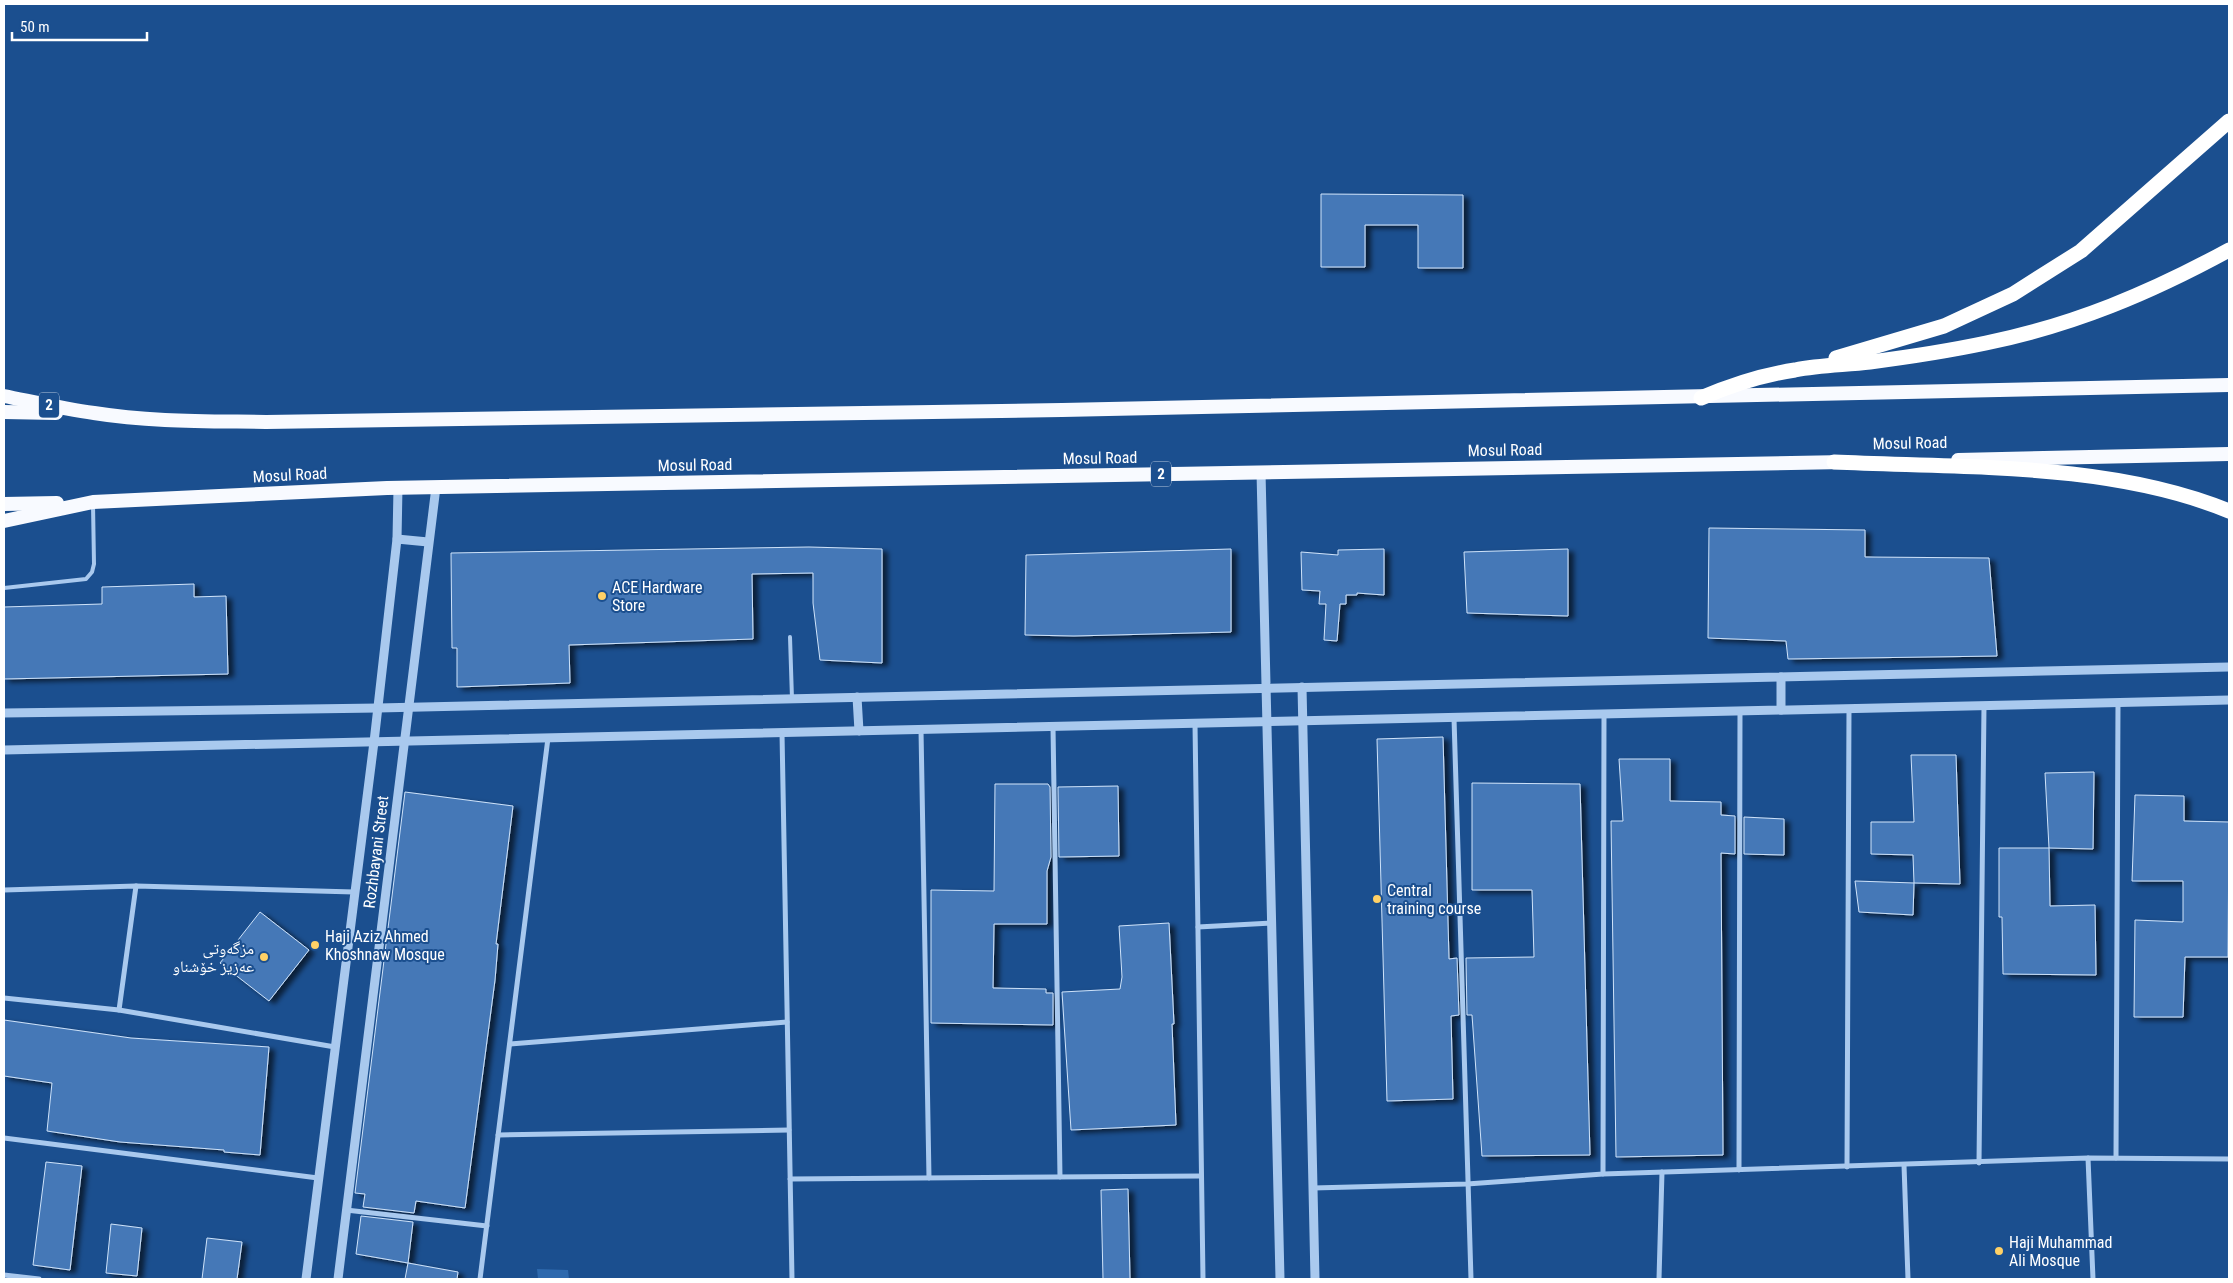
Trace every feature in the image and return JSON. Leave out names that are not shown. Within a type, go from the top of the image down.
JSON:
[{"type":"highway","points":[[1701,398],[1754,378],[1796,369],[1920,334],[1967,316],[2013,294],[2081,251],[2229,121]]},
{"type":"highway","points":[[1796,369],[1894,359],[1986,343],[2038,330],[2100,312],[2175,279],[2229,250]]},
{"type":"highway","name":"2","points":[[4,396],[94,413],[184,421],[266,422],[1701,398],[2229,386]]},
{"type":"highway","points":[[4,388],[94,413]]},
{"type":"highway","points":[[4,412],[94,413]]},
{"type":"highway","name":"Mosul Road","points":[[4,521],[93,502],[398,488],[2229,454]]},
{"type":"highway","points":[[1834,462],[2053,472],[2096,477],[2168,490],[2229,511]]},
{"type":"highway","points":[[4,504],[93,502]]},
{"type":"street","points":[[1261,472],[1280,1279]]},
{"type":"street","name":"Rozhbayani Street","points":[[338,1279],[436,487]]},
{"type":"street","name":"Rozhbayani Street","points":[[306,1279],[378,708],[397,538],[398,488]]},
{"type":"street","points":[[397,538],[428,542]]},
{"type":"street","points":[[4,713],[378,708],[2229,666]]},
{"type":"street","points":[[1781,676],[1781,710]]},
{"type":"street","points":[[1302,687],[1315,1279]]},
{"type":"street","points":[[857,697],[859,731]]},
{"type":"street","points":[[4,750],[2229,700]]},
{"type":"street","points":[[2116,1158],[2118,703]]},
{"type":"street","points":[[1979,1162],[1984,706]]},
{"type":"street","points":[[1847,1167],[1849,709]]},
{"type":"street","points":[[1738,1170],[1740,711]]},
{"type":"street","points":[[1603,1174],[1604,714]]},
{"type":"street","points":[[1454,718],[1471,1279]]},
{"type":"street","points":[[1195,724],[1203,1279]]},
{"type":"street","points":[[1053,727],[1060,1177]]},
{"type":"street","points":[[921,730],[929,1178]]},
{"type":"street","points":[[782,733],[792,1279]]},
{"type":"street","points":[[480,1279],[548,738]]},
{"type":"street","points":[[120,1010],[136,886]]},
{"type":"street","points":[[4,890],[136,886],[354,892]]},
{"type":"street","points":[[1198,927],[1272,923]]},
{"type":"street","points":[[4,998],[120,1010],[335,1047]]},
{"type":"street","points":[[510,1044],[787,1022]]},
{"type":"street","points":[[498,1135],[789,1130]]},
{"type":"street","points":[[4,1138],[318,1178]]},
{"type":"street","points":[[1313,1188],[1468,1184],[1603,1174],[2088,1158],[2229,1159]]},
{"type":"street","points":[[2088,1158],[2093,1279]]},
{"type":"street","points":[[1904,1165],[1908,1279]]},
{"type":"street","points":[[1659,1279],[1662,1172]]},
{"type":"street","points":[[790,1179],[1201,1176]]},
{"type":"street","points":[[346,1210],[487,1226]]},
{"type":"street","points":[[4,1275],[40,1279]]},
{"type":"lane","points":[[4,588],[86,578],[92,572],[94,564],[93,502]]},
{"type":"lane","points":[[790,637],[792,698]]},
{"type":"shaded area","points":[[537,1269],[568,1270],[569,1279],[538,1279]]},
{"type":"building","points":[[1321,194],[1463,195],[1463,268],[1418,268],[1418,225],[1365,225],[1365,267],[1321,267]]},
{"type":"building","points":[[1709,528],[1865,530],[1865,557],[1989,558],[1997,656],[1788,659],[1786,641],[1708,638]]},
{"type":"building","name":"ACE Hardware Store","points":[[809,547],[882,549],[882,663],[820,660],[813,603],[813,573],[752,574],[753,639],[569,645],[570,683],[457,687],[457,648],[452,648],[451,553]]},
{"type":"building","points":[[1231,549],[1231,632],[1074,636],[1025,635],[1026,555]]},
{"type":"building","points":[[1384,549],[1384,595],[1357,593],[1357,595],[1346,595],[1346,604],[1340,604],[1337,641],[1324,640],[1326,604],[1319,604],[1320,591],[1302,590],[1301,552],[1338,555],[1338,550]]},
{"type":"building","points":[[1568,549],[1568,616],[1467,613],[1464,552]]},
{"type":"building","points":[[194,584],[194,597],[226,596],[228,674],[4,679],[4,607],[102,604],[102,587]]},
{"type":"building","points":[[1443,737],[1449,959],[1457,958],[1459,1015],[1451,1016],[1453,1099],[1387,1101],[1377,739]]},
{"type":"building","points":[[1911,755],[1956,755],[1960,884],[1914,883],[1913,855],[1871,854],[1871,822],[1914,822]]},
{"type":"building","points":[[1619,759],[1670,759],[1670,801],[1721,802],[1721,815],[1735,816],[1735,854],[1721,853],[1723,1155],[1616,1157],[1611,821],[1623,821]]},
{"type":"building","points":[[2094,772],[2093,849],[2049,848],[2045,773]]},
{"type":"building","points":[[1472,783],[1580,784],[1590,1155],[1482,1156],[1472,1015],[1467,1015],[1466,958],[1534,957],[1532,890],[1472,890]]},
{"type":"building","points":[[995,784],[1048,784],[1050,787],[1051,857],[1047,871],[1047,924],[994,924],[993,988],[1046,989],[1046,993],[1053,993],[1053,1025],[931,1023],[931,890],[994,891]]},
{"type":"building","points":[[1118,786],[1119,856],[1059,857],[1058,787]]},
{"type":"building","points":[[405,792],[513,806],[496,944],[498,944],[495,980],[465,1208],[416,1201],[414,1213],[363,1207],[365,1194],[355,1193]]},
{"type":"building","points":[[2135,795],[2184,796],[2184,821],[2229,822],[2228,957],[2185,957],[2183,1017],[2134,1017],[2135,920],[2183,922],[2183,881],[2132,881]]},
{"type":"building","points":[[1744,817],[1784,819],[1784,855],[1744,854]]},
{"type":"building","points":[[1999,848],[2049,848],[2050,906],[2095,905],[2096,975],[2003,974],[2002,917],[1999,917]]},
{"type":"building","points":[[1855,881],[1914,883],[1913,915],[1859,912]]},
{"type":"building","name":"مزگەوتی عەزیز خۆشناو","points":[[260,912],[309,950],[269,1001],[220,963]]},
{"type":"building","points":[[1169,923],[1176,1125],[1071,1130],[1062,992],[1120,989],[1122,977],[1119,926]]},
{"type":"building","points":[[4,1020],[131,1038],[269,1047],[260,1155],[224,1152],[224,1150],[120,1142],[47,1131],[52,1083],[4,1076]]},
{"type":"building","points":[[46,1162],[82,1166],[70,1270],[33,1265]]},
{"type":"building","points":[[1128,1189],[1130,1279],[1103,1279],[1101,1190]]},
{"type":"building","points":[[361,1216],[413,1222],[408,1263],[356,1254]]},
{"type":"building","points":[[111,1224],[142,1228],[137,1276],[106,1273]]},
{"type":"building","points":[[207,1238],[242,1242],[237,1279],[202,1279]]},
{"type":"building","points":[[408,1263],[458,1272],[457,1279],[405,1279]]},
{"type":"place","name":"ACE Hardware Store","points":[[602,596]]},
{"type":"place","name":"Central training course","points":[[1377,899]]},
{"type":"place","name":"Haji Aziz Ahmed Khoshnaw Mosque","points":[[315,945]]},
{"type":"place","name":"مزگەوتی عەزیز خۆشناو","points":[[264,957]]},
{"type":"place","name":"Haji Muhammad Ali Mosque","points":[[1999,1251]]}]
